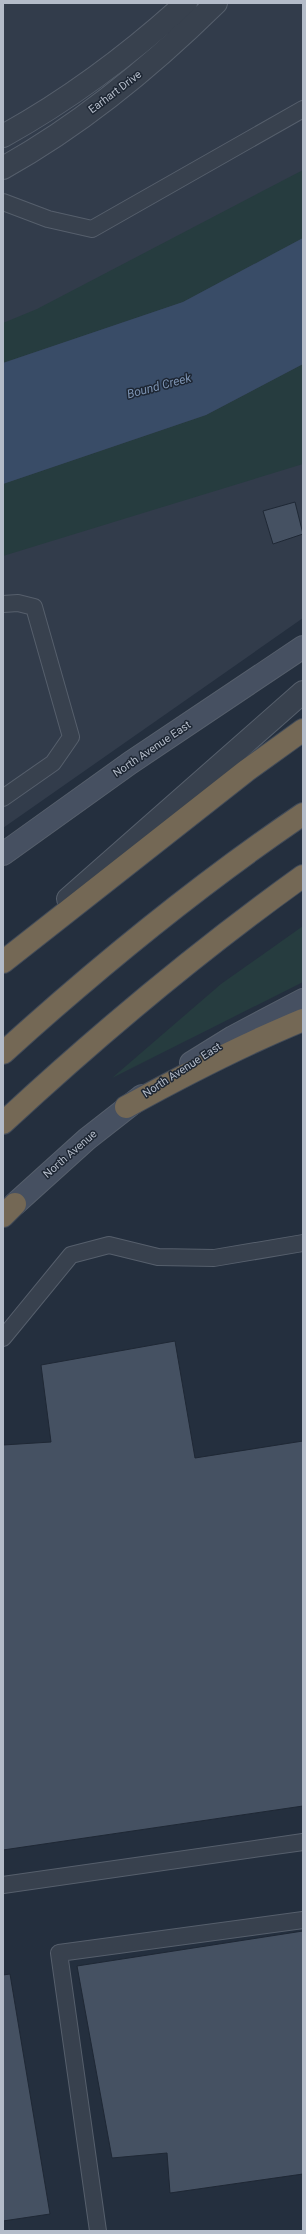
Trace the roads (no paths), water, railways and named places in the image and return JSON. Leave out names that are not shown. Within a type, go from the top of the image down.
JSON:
[{"type":"highway","points":[[3,962],[246,771],[303,730]]},
{"type":"highway","points":[[3,1053],[76,988],[180,903],[303,814]]},
{"type":"highway","points":[[3,1123],[155,989],[208,947],[303,876]]},
{"type":"highway","points":[[126,1107],[184,1074],[267,1035],[303,1020]]},
{"type":"main road","name":"North Avenue East","points":[[3,854],[130,763],[303,647]]},
{"type":"main road","name":"North Avenue East","points":[[126,1107],[199,1058],[303,1000]]},
{"type":"main road","name":"North Avenue","points":[[7,1212],[52,1169],[126,1107]]},
{"type":"street","name":"Earhart Drive","points":[[3,136],[32,120],[102,74],[186,3]]},
{"type":"street","name":"Earhart Drive","points":[[3,168],[106,101],[160,57],[216,3]]},
{"type":"street","points":[[3,956],[303,692]]},
{"type":"lane","points":[[3,202],[48,219],[92,229],[303,109]]},
{"type":"lane","points":[[3,604],[18,603],[34,607],[71,737],[52,763],[3,798]]},
{"type":"lane","points":[[3,1338],[71,1255],[109,1245],[158,1257],[214,1258],[303,1243]]},
{"type":"lane","points":[[3,1885],[303,1842]]},
{"type":"lane","points":[[98,2231],[59,1953],[303,1920]]},
{"type":"water","name":"Bound Creek","points":[[303,238],[303,364],[206,415],[3,484],[3,363],[183,302]]}]
